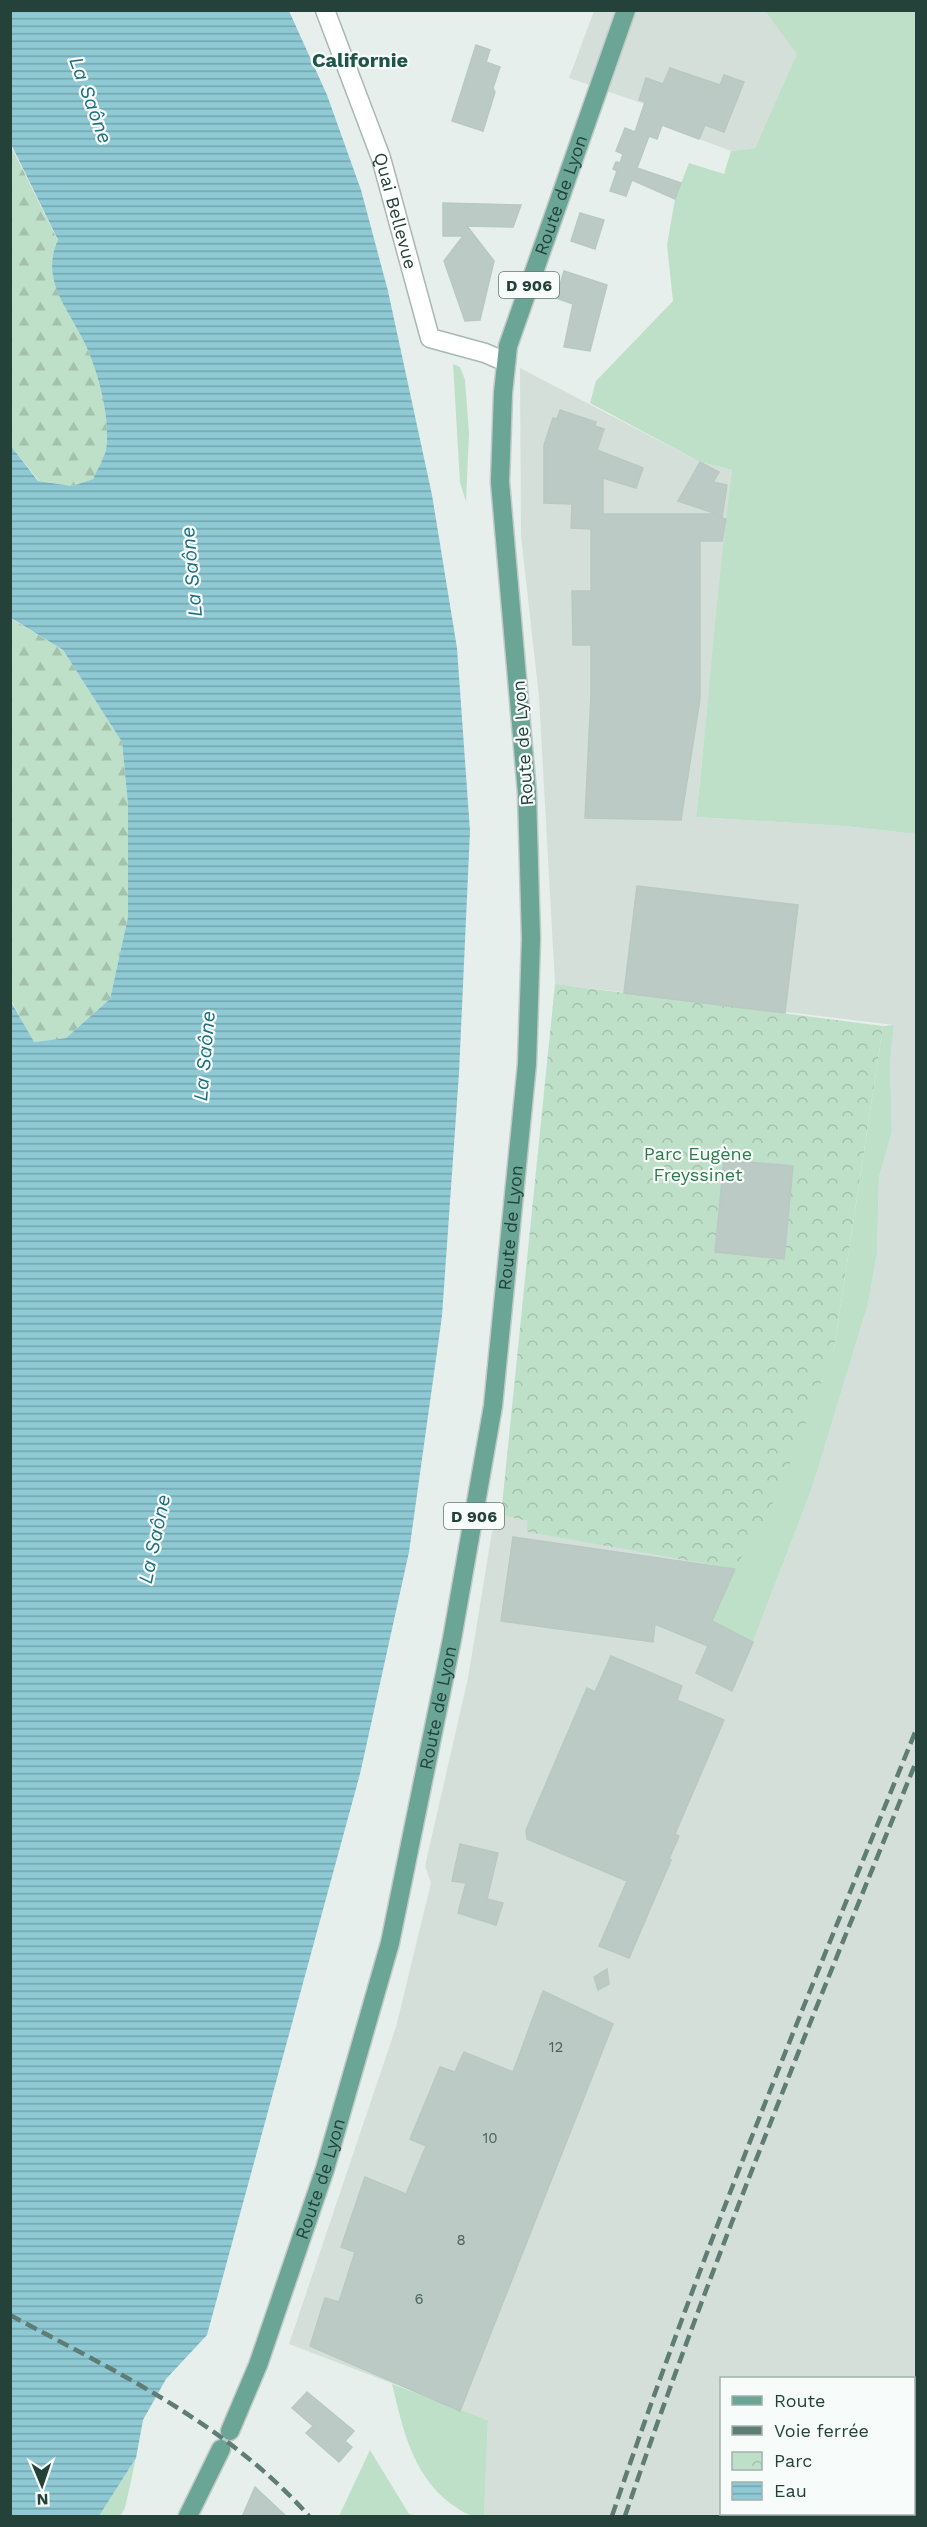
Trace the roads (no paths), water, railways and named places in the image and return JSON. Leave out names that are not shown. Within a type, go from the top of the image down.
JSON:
[{"type":"main road","name":"Route de Lyon","points":[[231,2431],[258,2365],[325,2169],[390,1943],[452,1639],[493,1406],[527,1064],[531,939],[527,792],[500,482],[502,393],[508,346],[626,10]]},
{"type":"main road","points":[[188,2517],[221,2449]]},
{"type":"street","name":"Quai Bellevue","points":[[325,10],[381,158],[430,338],[485,353],[506,362]]},
{"type":"water","name":"La Saône","points":[[11,10],[289,11],[327,95],[361,190],[388,291],[432,495],[457,648],[470,831],[459,1073],[442,1316],[409,1552],[360,1774],[207,2335],[166,2379],[143,2420],[136,2458],[99,2516],[11,2516],[10,1000],[34,1042],[66,1038],[110,999],[128,917],[128,805],[122,742],[63,650],[11,618],[11,446],[38,481],[72,486],[93,479],[105,453],[107,424],[95,369],[54,282],[53,255],[58,240],[11,144]]},
{"type":"railway","points":[[612,2516],[720,2219],[916,1730]]},
{"type":"railway","points":[[625,2516],[728,2231],[916,1762]]},
{"type":"railway","points":[[10,2315],[169,2402],[242,2454],[277,2483],[309,2516]]},
{"type":"district","name":"Californie","points":[[360,60]]},
{"type":"park label","name":"Parc Eugène Freyssinet","points":[[698,1164]]}]
